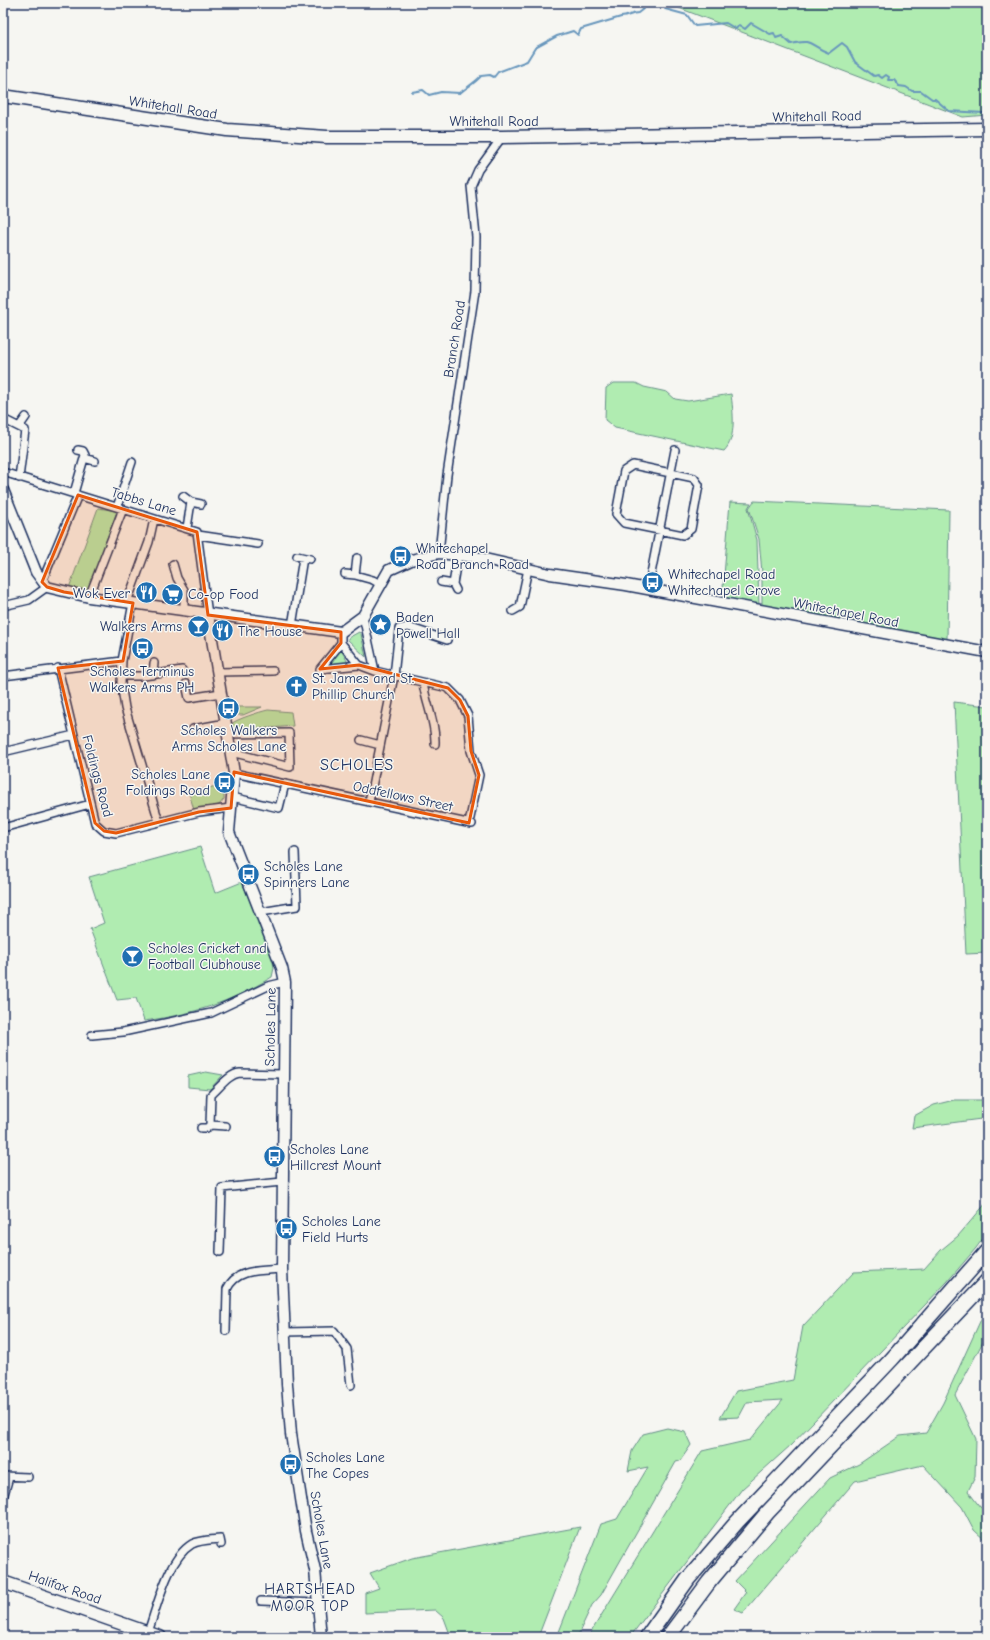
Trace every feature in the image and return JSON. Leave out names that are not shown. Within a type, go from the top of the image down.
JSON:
[{"type":"highway","points":[[647,1637],[688,1579],[737,1522],[892,1359],[987,1251]]},
{"type":"highway","points":[[668,1637],[709,1582],[767,1512],[987,1281]]},
{"type":"main road","name":"Whitehall Road","points":[[3,96],[227,130],[327,137],[502,137],[987,129]]},
{"type":"main road","points":[[3,490],[36,572],[45,584],[89,597],[208,615],[341,632],[363,616]]},
{"type":"main road","name":"Whitechapel Road","points":[[363,616],[389,570],[399,564],[425,556],[439,553],[458,554],[528,569],[648,589],[987,652]]},
{"type":"main road","name":"Scholes Lane","points":[[208,615],[234,773],[229,832],[282,968],[285,982],[282,1182],[282,1269],[285,1332],[291,1434],[319,1603],[321,1637]]},
{"type":"main road","name":"Halifax Road","points":[[3,1582],[118,1621],[145,1635],[160,1637]]},
{"type":"street","name":"Branch Road","points":[[439,553],[447,475],[475,291],[476,237],[471,186],[478,170],[502,137]]},
{"type":"street","points":[[19,427],[26,417]]},
{"type":"street","points":[[3,420],[25,430],[19,478]]},
{"type":"street","points":[[3,606],[30,600],[45,584],[76,494],[85,457],[83,451],[78,450]]},
{"type":"street","points":[[648,589],[675,450]]},
{"type":"street","points":[[85,457],[95,461]]},
{"type":"street","points":[[89,597],[120,508],[132,462]]},
{"type":"street","points":[[633,465],[694,478],[699,485],[691,530],[683,535],[660,530],[624,523],[616,514],[624,471],[633,465]]},
{"type":"street","name":"Tabbs Lane","points":[[3,472],[187,528],[197,532],[198,535]]},
{"type":"street","points":[[184,496],[191,502],[201,504]]},
{"type":"street","points":[[187,528],[191,502]]},
{"type":"street","points":[[154,519],[149,542],[130,603],[121,676],[125,708],[160,822]]},
{"type":"street","points":[[208,615],[198,535],[258,544]]},
{"type":"street","points":[[441,582],[455,587],[458,554]]},
{"type":"street","points":[[292,626],[303,558]]},
{"type":"street","points":[[355,575],[357,558]]},
{"type":"street","points":[[173,564],[177,578],[184,590],[184,611]]},
{"type":"street","points":[[513,611],[520,607],[528,569]]},
{"type":"street","points":[[344,574],[355,575],[373,580],[380,584]]},
{"type":"street","points":[[363,616],[375,671]]},
{"type":"street","points":[[369,802],[394,676],[399,629],[408,627],[447,640]]},
{"type":"street","points":[[341,632],[341,643],[359,666]]},
{"type":"street","points":[[341,643],[320,669],[359,666],[423,683],[426,700],[435,730],[435,744]]},
{"type":"street","points":[[3,676],[122,661]]},
{"type":"street","points":[[153,675],[154,663]]},
{"type":"street","name":"Foldings Road","points":[[58,668],[95,823],[104,831],[116,833],[199,812],[231,808]]},
{"type":"street","points":[[121,676],[153,675],[182,670]]},
{"type":"street","points":[[218,672],[273,671]]},
{"type":"street","name":"Oddfellows Street","points":[[234,773],[471,823],[479,775],[471,751],[468,716],[460,700],[448,688],[423,683]]},
{"type":"street","points":[[186,684],[189,698],[221,693]]},
{"type":"street","points":[[193,729],[226,723]]},
{"type":"street","points":[[228,734],[289,733],[290,767],[230,752]]},
{"type":"street","points":[[3,752],[74,735]]},
{"type":"street","points":[[361,740],[380,745]]},
{"type":"street","points":[[232,797],[279,808],[285,784]]},
{"type":"street","points":[[3,828],[90,804]]},
{"type":"street","points":[[261,912],[297,906],[295,852]]},
{"type":"street","points":[[92,1035],[124,1032],[211,1013],[268,986],[285,982]]},
{"type":"street","points":[[210,1125],[211,1095],[235,1073],[283,1074]]},
{"type":"street","points":[[200,1128],[207,1128],[210,1125],[226,1126]]},
{"type":"street","points":[[220,1252],[222,1188],[282,1182]]},
{"type":"street","points":[[226,1331],[227,1289],[229,1285],[243,1273],[282,1269]]},
{"type":"street","points":[[285,1332],[334,1331],[347,1349],[351,1386]]},
{"type":"street","points":[[3,1498],[6,1476],[28,1477]]},
{"type":"street","points":[[145,1635],[170,1570],[183,1552],[193,1544],[207,1540],[220,1539],[221,1544]]},
{"type":"street","points":[[261,1601],[319,1603]]},
{"type":"highlighted area","points":[[78,495],[197,532],[208,615],[341,632],[341,643],[320,669],[359,665],[448,688],[460,700],[468,716],[471,751],[479,775],[469,823],[234,772],[231,808],[199,812],[116,833],[104,831],[95,823],[58,668],[123,661],[133,603],[64,592],[47,587],[42,582]]},
{"type":"green space","points":[[685,3],[987,3],[987,115],[963,117],[679,8]]},
{"type":"green space","points":[[613,383],[636,383],[644,387],[667,392],[675,399],[688,401],[731,394],[733,424],[731,439],[728,446],[724,451],[615,428],[605,420],[606,388]]},
{"type":"green space","points":[[754,501],[949,510],[947,639],[762,606],[762,573],[759,539],[749,508]]},
{"type":"green space","points":[[730,502],[751,503],[748,508],[757,540],[759,606],[722,600]]},
{"type":"green space","points":[[98,508],[117,511],[88,591],[69,588]]},
{"type":"green space","points":[[359,632],[361,634],[366,657],[348,640],[348,638]]},
{"type":"green space","points":[[340,647],[349,665],[329,665],[328,663]]},
{"type":"green space","points":[[954,702],[987,706],[987,953],[966,954]]},
{"type":"green space","points":[[229,707],[262,707],[243,715],[231,715]]},
{"type":"green space","points":[[268,710],[291,712],[293,726],[235,731],[231,724],[243,718]]},
{"type":"green space","points":[[224,784],[224,799],[219,805],[194,810],[189,793]]},
{"type":"green space","points":[[200,847],[215,893],[242,882],[272,955],[274,968],[272,977],[226,1001],[179,1015],[144,1021],[136,998],[117,1000],[90,929],[104,923],[89,877]]},
{"type":"green space","points":[[206,1072],[223,1075],[210,1089],[188,1087],[188,1076]]},
{"type":"green space","points":[[954,1100],[987,1100],[987,1122],[981,1119],[912,1128],[914,1116],[934,1105]]},
{"type":"green space","points":[[987,1202],[987,1233],[976,1248],[947,1282],[791,1445],[742,1489],[630,1637],[588,1637],[702,1451],[750,1440],[783,1400],[747,1402],[739,1417],[720,1418],[736,1391],[793,1380],[803,1326],[854,1272],[924,1269],[941,1250],[958,1236]]},
{"type":"green space","points":[[987,1306],[987,1334],[955,1395],[976,1439],[975,1477],[968,1491],[980,1507],[987,1510],[987,1542],[974,1530],[962,1507],[923,1465],[855,1481],[743,1613],[734,1609],[746,1592],[735,1581],[830,1478],[859,1464],[900,1436],[926,1433],[943,1403]]},
{"type":"green space","points":[[667,1428],[685,1432],[691,1445],[680,1461],[676,1462],[601,1595],[592,1605],[577,1637],[557,1637],[601,1524],[617,1519],[648,1467],[628,1471],[632,1451],[643,1434]]},
{"type":"green space","points":[[580,1527],[538,1637],[451,1637],[444,1618],[435,1610],[365,1613],[365,1593],[379,1588],[370,1573],[412,1558]]},
{"type":"waterway","points":[[412,92],[423,90],[429,95],[441,92],[460,93],[481,76],[490,75],[494,77],[498,72],[527,61],[535,48],[557,36],[573,31],[578,35],[581,29],[638,13],[643,9],[646,3]]},
{"type":"waterway","points":[[648,3],[657,6]]},
{"type":"waterway","points":[[665,9],[687,15],[695,26],[726,23],[736,29],[739,25],[745,29],[751,23],[770,34],[774,33],[776,38],[782,36],[791,44],[808,42],[829,53],[842,43],[847,47],[855,62],[874,76],[878,75],[882,78],[886,75],[889,77],[888,80],[894,80],[899,86],[906,87],[912,91],[921,91],[932,99],[935,99],[949,111],[984,113],[987,110]]},
{"type":"place","name":"Whitechapel Road Branch Road","points":[[401,556]]},
{"type":"place","name":"Whitechapel Road Whitechapel Grove","points":[[653,582]]},
{"type":"place","name":"Wok Ever","points":[[146,593]]},
{"type":"place","name":"Co-op Food","points":[[173,594]]},
{"type":"place","name":"Baden Powell Hall","points":[[380,625]]},
{"type":"place","name":"Walkers Arms","points":[[198,626]]},
{"type":"place","name":"The House","points":[[223,631]]},
{"type":"place","name":"Scholes Terminus Walkers Arms PH","points":[[142,649]]},
{"type":"place","name":"St. James and St. Phillip Church","points":[[296,686]]},
{"type":"place","name":"Scholes Walkers Arms Scholes Lane","points":[[229,708]]},
{"type":"place","name":"Scholes Lane Foldings Road","points":[[225,782]]},
{"type":"place","name":"Scholes Lane Spinners Lane","points":[[249,874]]},
{"type":"place","name":"Scholes Cricket and Football Clubhouse","points":[[132,956]]},
{"type":"place","name":"Scholes Lane Hillcrest Mount","points":[[275,1157]]},
{"type":"place","name":"Scholes Lane Field Hurts","points":[[287,1229]]},
{"type":"place","name":"Scholes Lane The Copes","points":[[290,1465]]},
{"type":"district","name":"SCHOLES","points":[[357,764]]},
{"type":"district","name":"HARTSHEAD MOOR TOP","points":[[310,1598]]}]
